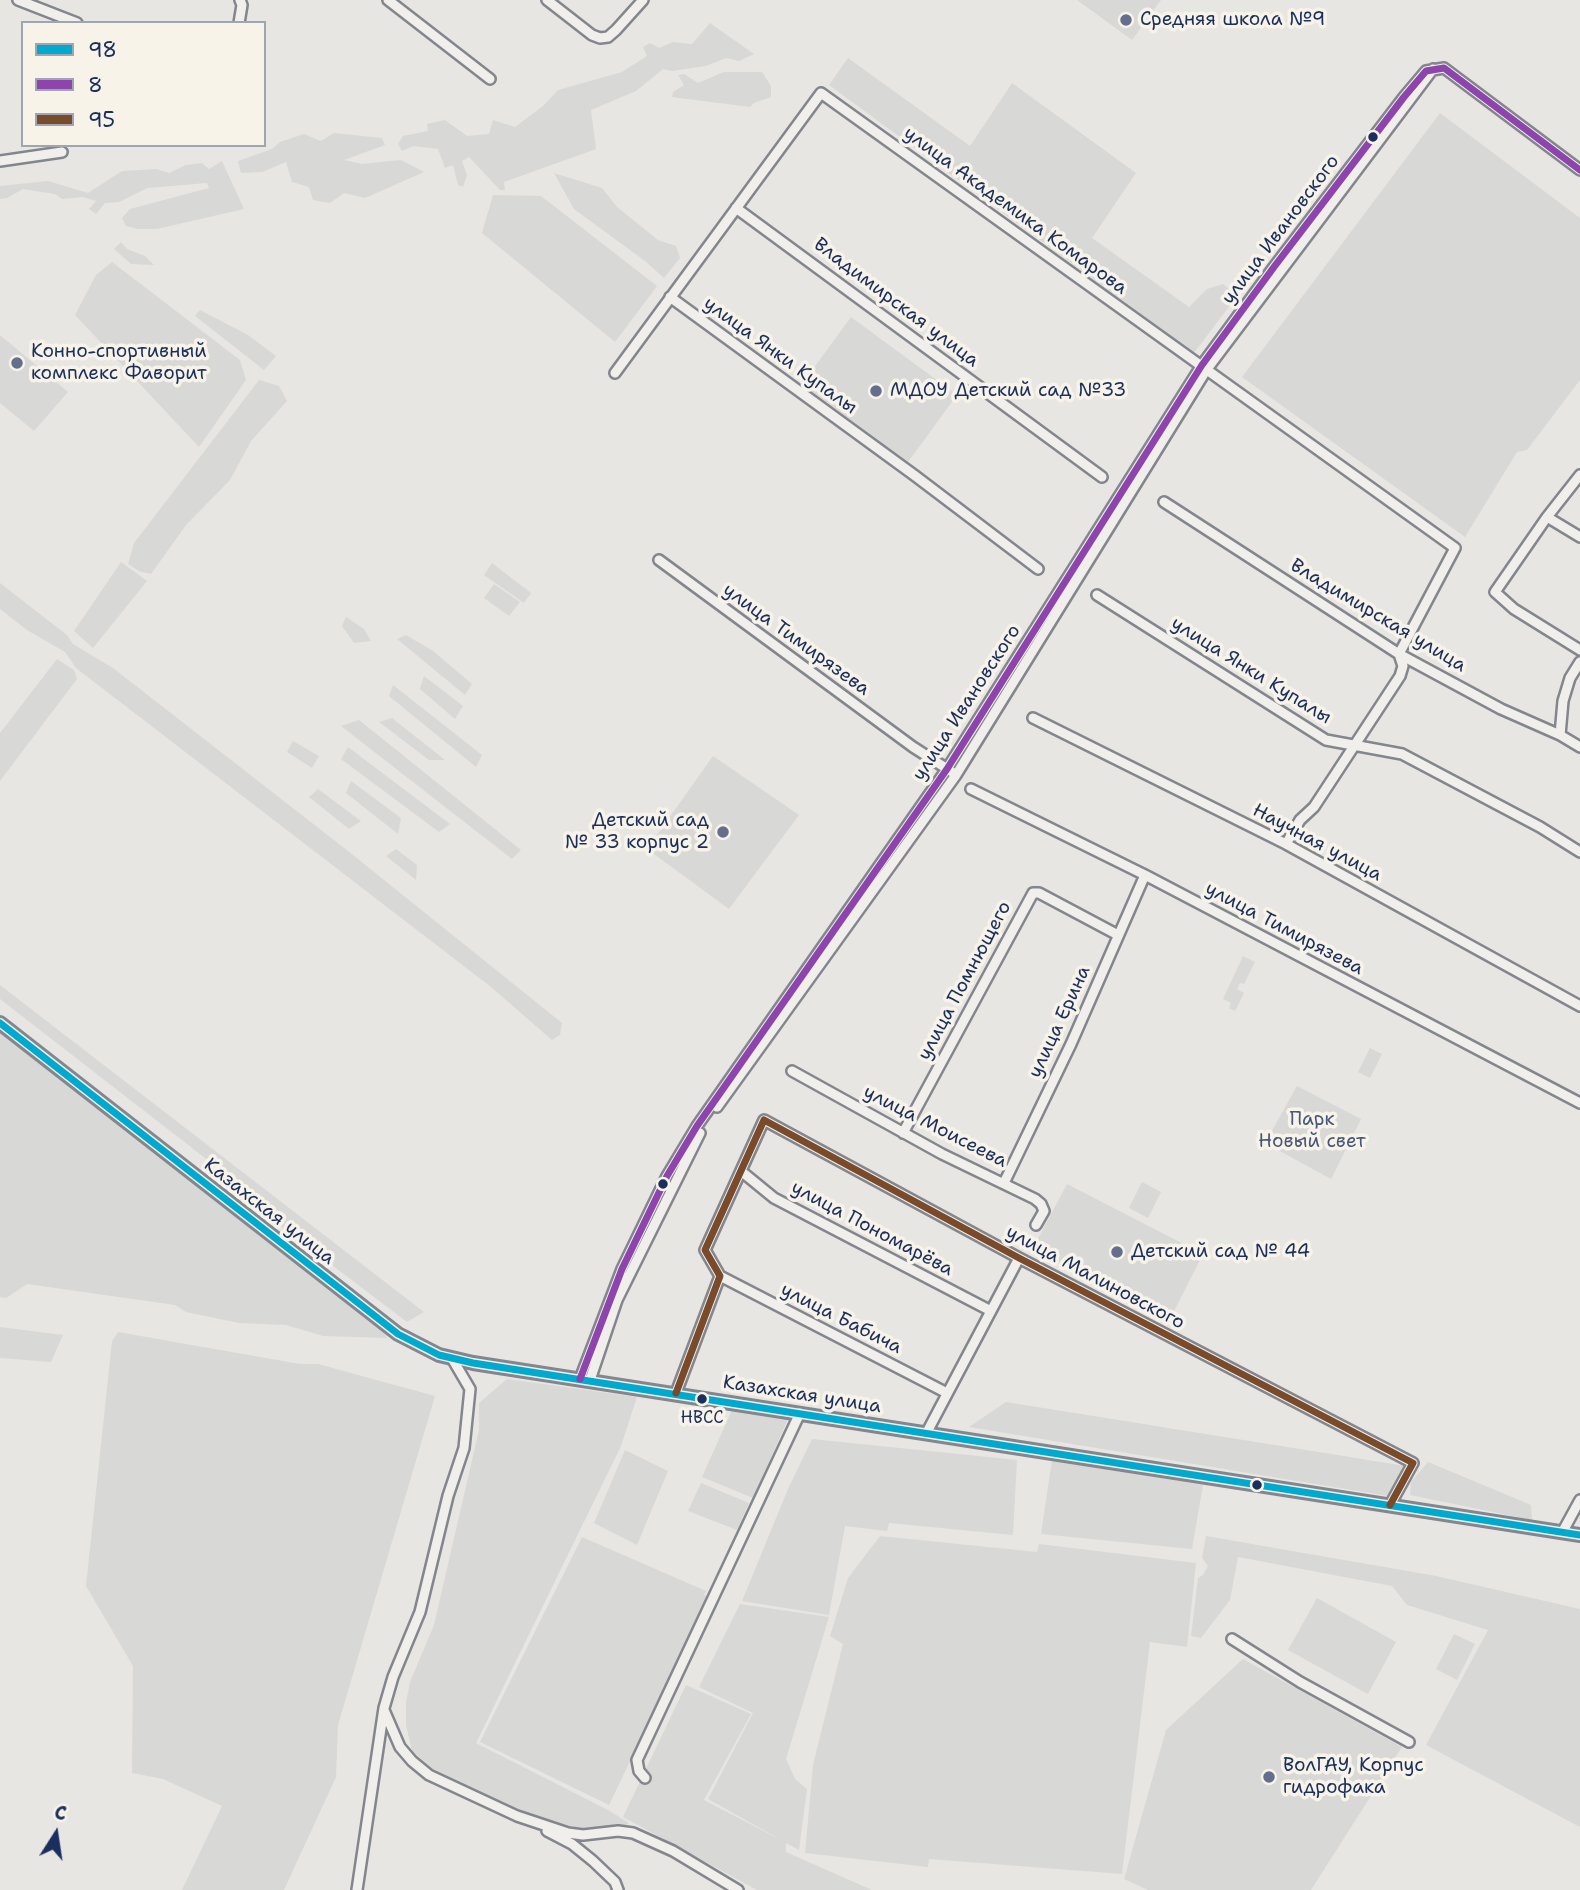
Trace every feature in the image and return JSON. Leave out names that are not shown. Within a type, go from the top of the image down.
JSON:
[{"type":"main road","name":"Казахская улица","points":[[0,1023],[398,1334],[453,1360],[1580,1535]]},
{"type":"street","points":[[18,0],[72,21]]},
{"type":"street","points":[[239,21],[242,5],[240,0]]},
{"type":"street","points":[[388,0],[491,79]]},
{"type":"street","points":[[547,0],[592,35],[600,38],[608,37],[616,30],[643,0]]},
{"type":"street","name":"улица Ивановского","points":[[585,1380],[622,1269],[667,1176],[693,1132],[947,769],[1205,367],[1429,70],[1442,68],[1449,71],[1580,170]]},
{"type":"street","name":"улица Академика Комарова","points":[[736,208],[821,93],[1455,548],[1399,654]]},
{"type":"street","points":[[0,161],[62,152]]},
{"type":"street","points":[[615,373],[736,208]]},
{"type":"street","name":"Владимирская улица","points":[[736,208],[1101,477]]},
{"type":"street","name":"улица Янки Купалы","points":[[670,298],[914,475],[1038,569]]},
{"type":"street","name":"улица Ивановского","points":[[585,1380],[617,1300],[703,1128],[956,775],[1205,367]]},
{"type":"street","points":[[1580,475],[1495,592],[1514,609],[1580,650]]},
{"type":"street","name":"Владимирская улица","points":[[1164,502],[1399,654],[1501,709],[1560,735],[1580,747]]},
{"type":"street","points":[[1548,517],[1580,537]]},
{"type":"street","name":"улица Тимирязева","points":[[659,560],[913,747],[956,775]]},
{"type":"street","name":"улица Янки Купалы","points":[[1097,595],[1326,740],[1402,754],[1540,827],[1580,852]]},
{"type":"street","points":[[1286,845],[1300,820],[1314,807],[1400,676],[1404,666],[1399,654]]},
{"type":"street","points":[[1560,735],[1563,701],[1570,678],[1580,662]]},
{"type":"street","name":"Научная улица","points":[[1033,718],[1286,845],[1580,1006]]},
{"type":"street","name":"улица Тимирязева","points":[[971,789],[1145,875],[1580,1103]]},
{"type":"street","name":"улица Ерина","points":[[1004,1182],[1071,1044],[1145,875]]},
{"type":"street","name":"улица Помнющего","points":[[903,1133],[1033,893],[1039,893],[1118,935]]},
{"type":"street","name":"улица Моисеева","points":[[792,1071],[903,1133],[1004,1182],[1041,1204],[1044,1210],[1036,1225]]},
{"type":"street","name":"улица Малиновского","points":[[741,1171],[764,1120],[1019,1258],[1413,1464],[1390,1505]]},
{"type":"street","points":[[676,1393],[720,1276],[705,1250],[741,1171]]},
{"type":"street","name":"улица Пономарёва","points":[[741,1171],[774,1198],[991,1311]]},
{"type":"street","points":[[927,1433],[1019,1258]]},
{"type":"street","name":"улица Бабича","points":[[720,1276],[947,1393]]},
{"type":"street","points":[[357,1890],[384,1708],[393,1677],[420,1612],[448,1496],[464,1448],[470,1389],[453,1360]]},
{"type":"street","points":[[645,1778],[639,1771],[638,1760],[800,1413]]},
{"type":"street","points":[[1563,1531],[1580,1500]]},
{"type":"street","points":[[1232,1639],[1300,1682],[1409,1742]]},
{"type":"street","points":[[384,1708],[400,1747],[429,1775],[572,1844],[615,1882],[618,1890]]},
{"type":"street","points":[[517,1816],[568,1833],[633,1833],[673,1851],[738,1890]]},
{"type":"shaded area","name":"Средняя школа №9","points":[[1077,0],[1161,0],[1132,40]]},
{"type":"shaded area","points":[[710,23],[754,54],[739,61],[726,58],[706,66],[672,71],[663,69],[636,91],[591,110],[596,149],[504,182],[505,190],[500,190],[469,157],[462,161],[467,175],[463,187],[458,185],[453,165],[445,168],[438,149],[413,146],[402,151],[398,144],[403,136],[428,131],[427,124],[445,120],[467,136],[489,134],[493,120],[515,127],[543,106],[558,90],[622,72],[647,56],[643,47],[650,43],[659,48],[673,42],[692,44]]},
{"type":"shaded area","points":[[848,58],[970,146],[1012,83],[1136,173],[1092,238],[1189,307],[1207,289],[1223,284],[1237,296],[1194,353],[829,85]]},
{"type":"shaded area","points":[[724,72],[762,72],[771,86],[771,97],[750,107],[672,97],[673,92],[684,85],[678,75],[684,74],[698,83]]},
{"type":"shaded area","points":[[1440,113],[1580,218],[1580,380],[1527,450],[1517,452],[1465,537],[1242,377]]},
{"type":"shaded area","points":[[334,133],[382,138],[385,145],[344,160],[362,164],[401,160],[424,172],[365,198],[344,193],[330,203],[313,200],[309,187],[292,182],[286,162],[262,172],[241,173],[238,161],[272,149],[280,142],[304,134],[321,141]]},
{"type":"shaded area","points":[[222,161],[244,209],[157,229],[126,226],[122,218],[130,209],[209,188],[207,183],[147,188],[119,202],[105,203],[96,214],[89,209],[96,201],[83,197],[62,199],[55,194],[23,189],[0,199],[0,186],[48,181],[88,193],[122,171],[156,169],[169,173],[186,165],[202,163],[209,169]]},
{"type":"shaded area","points":[[554,173],[602,188],[617,207],[658,240],[676,246],[680,258],[664,278],[574,209]]},
{"type":"shaded area","points":[[493,195],[541,196],[657,286],[615,342],[482,233]]},
{"type":"shaded area","points":[[121,242],[127,249],[145,256],[154,265],[131,264],[114,249]]},
{"type":"shaded area","points":[[112,262],[240,360],[246,380],[199,447],[75,315],[96,275]]},
{"type":"shaded area","points":[[200,310],[248,335],[276,356],[264,370],[195,316]]},
{"type":"shaded area","points":[[851,317],[957,395],[908,462],[802,384]]},
{"type":"shaded area","name":"Конно-спортивный комплекс Фаворит","points":[[0,335],[68,392],[34,431],[0,403]]},
{"type":"shaded area","points":[[259,380],[279,386],[287,401],[251,441],[230,480],[186,525],[151,574],[128,564],[134,543]]},
{"type":"shaded area","points":[[121,562],[147,581],[93,648],[74,631]]},
{"type":"shaded area","points":[[492,563],[531,593],[524,603],[484,575]]},
{"type":"shaded area","points":[[0,583],[67,635],[73,644],[113,668],[348,851],[562,1023],[560,1035],[552,1040],[491,987],[76,668],[65,652],[27,630],[0,609]]},
{"type":"shaded area","points":[[494,584],[520,602],[509,616],[484,598]]},
{"type":"shaded area","points":[[346,617],[364,629],[371,641],[354,643],[342,626]]},
{"type":"shaded area","points":[[406,635],[433,651],[472,684],[465,695],[397,639]]},
{"type":"shaded area","points":[[57,659],[74,670],[77,679],[0,781],[0,733]]},
{"type":"shaded area","points":[[424,676],[463,706],[455,719],[420,689]]},
{"type":"shaded area","points":[[393,685],[482,755],[476,767],[389,696]]},
{"type":"shaded area","points":[[392,718],[445,760],[429,760],[379,722]]},
{"type":"shaded area","points":[[359,720],[521,850],[512,859],[341,726]]},
{"type":"shaded area","points":[[293,741],[319,756],[312,768],[287,752]]},
{"type":"shaded area","points":[[348,747],[450,824],[439,832],[341,759]]},
{"type":"shaded area","name":"Детский сад № 33 корпус 2","points":[[713,756],[799,815],[729,909],[647,849]]},
{"type":"shaded area","points":[[351,781],[401,818],[398,834],[346,793]]},
{"type":"shaded area","points":[[318,789],[361,821],[349,829],[309,797]]},
{"type":"shaded area","points":[[396,849],[417,865],[416,880],[386,856]]},
{"type":"shaded area","points":[[1243,956],[1255,962],[1244,984],[1240,983],[1237,989],[1244,993],[1235,1011],[1229,1008],[1231,1003],[1223,999]]},
{"type":"shaded area","points":[[0,985],[424,1312],[407,1322],[237,1193],[223,1172],[0,999]]},
{"type":"shaded area","points":[[0,1031],[380,1325],[387,1338],[323,1336],[286,1325],[239,1323],[186,1312],[175,1305],[27,1284],[6,1298],[0,1297]]},
{"type":"shaded area","points":[[1370,1048],[1382,1054],[1370,1078],[1358,1072]]},
{"type":"shaded area","name":"Парк Новый свет","points":[[1297,1086],[1361,1119],[1331,1179],[1265,1143]]},
{"type":"shaded area","points":[[1142,1182],[1161,1192],[1148,1218],[1129,1208]]},
{"type":"shaded area","name":"Детский сад № 44","points":[[1067,1184],[1203,1254],[1168,1323],[1032,1250]]},
{"type":"shaded area","points":[[0,1327],[63,1335],[51,1362],[0,1358]]},
{"type":"shaded area","points":[[118,1332],[300,1364],[318,1364],[435,1396],[338,1725],[336,1777],[284,1890],[182,1890],[222,1806],[163,1779],[132,1773],[133,1666],[86,1586],[112,1341]]},
{"type":"shaded area","points":[[507,1379],[637,1397],[621,1446],[476,1743],[608,1810],[629,1823],[623,1828],[578,1828],[518,1812],[444,1778],[412,1751],[406,1725],[410,1682],[434,1625],[479,1430],[479,1403]]},
{"type":"shaded area","points":[[1006,1402],[1406,1466],[1388,1496],[969,1427]]},
{"type":"shaded area","points":[[732,1410],[788,1419],[753,1498],[702,1477]]},
{"type":"shaded area","points":[[812,1439],[1017,1460],[1013,1535],[889,1523],[887,1531],[845,1526],[829,1615],[742,1601],[788,1489]]},
{"type":"shaded area","points":[[625,1450],[668,1471],[637,1545],[594,1523]]},
{"type":"shaded area","points":[[1052,1460],[1203,1485],[1192,1549],[1041,1534]]},
{"type":"shaded area","points":[[1428,1462],[1531,1505],[1532,1520],[1410,1495],[1411,1482]]},
{"type":"shaded area","points":[[701,1483],[749,1503],[737,1530],[688,1511]]},
{"type":"shaded area","points":[[880,1536],[1037,1552],[1039,1544],[1196,1563],[1187,1647],[1150,1642],[1122,1874],[929,1859],[928,1867],[805,1853],[813,1765],[843,1644],[830,1636],[848,1578]]},
{"type":"shaded area","points":[[1206,1536],[1436,1576],[1580,1609],[1580,1827],[1426,1745],[1488,1630],[1407,1605],[1392,1586],[1238,1557],[1230,1600],[1201,1638],[1191,1636],[1198,1578],[1208,1566],[1202,1558]]},
{"type":"shaded area","points":[[582,1537],[706,1591],[704,1595],[709,1597],[609,1805],[480,1742]]},
{"type":"shaded area","points":[[1317,1598],[1396,1642],[1368,1694],[1288,1650]]},
{"type":"shaded area","points":[[740,1604],[829,1617],[786,1759],[795,1779],[807,1789],[799,1850],[786,1843],[786,1852],[872,1890],[757,1890],[623,1817],[686,1685],[751,1714],[704,1800],[783,1841],[708,1799],[753,1713],[699,1687]]},
{"type":"shaded area","points":[[1454,1634],[1475,1644],[1457,1680],[1436,1669]]},
{"type":"shaded area","points":[[1243,1659],[1402,1747],[1311,1890],[1148,1890],[1124,1879],[1166,1730]]},
{"type":"transit line","name":"8","points":[[580,1379],[622,1269],[667,1176],[697,1126],[947,769],[1202,365],[1404,97],[1426,71],[1444,68],[1580,170]]},
{"type":"transit line","name":"98","points":[[0,1023],[398,1334],[439,1355],[473,1363],[1580,1535]]},
{"type":"transit line","name":"95","points":[[676,1393],[720,1276],[705,1250],[764,1120],[1019,1258],[1413,1463],[1390,1505]]},
{"type":"place","name":"Средняя школа №9","points":[[1126,20]]},
{"type":"place","name":"Конно-спортивный комплекс Фаворит","points":[[17,363]]},
{"type":"place","name":"МДОУ Детский сад №33","points":[[876,391]]},
{"type":"place","name":"Детский сад № 33 корпус 2","points":[[723,832]]},
{"type":"place","name":"Детский сад № 44","points":[[1117,1252]]},
{"type":"place","name":"НВСС","points":[[702,1399]]},
{"type":"place","name":"ВолГАУ, Корпус гидрофака","points":[[1269,1777]]}]
